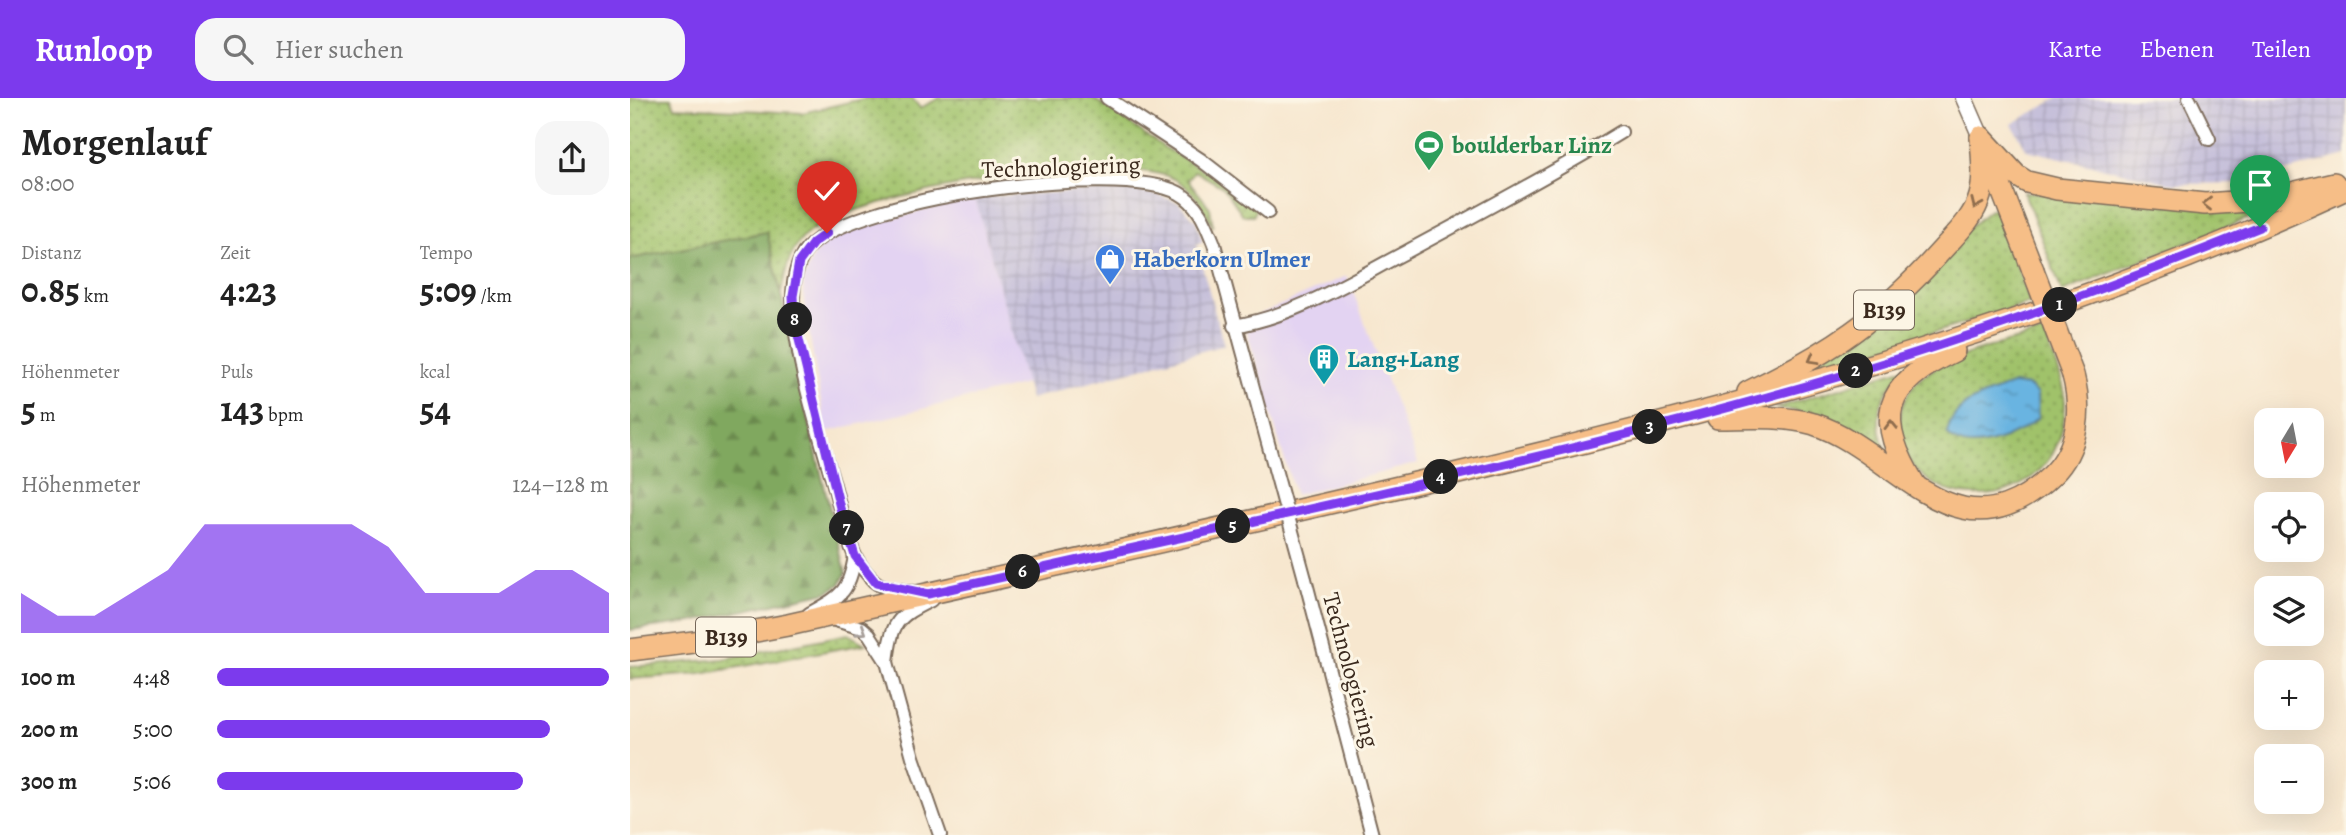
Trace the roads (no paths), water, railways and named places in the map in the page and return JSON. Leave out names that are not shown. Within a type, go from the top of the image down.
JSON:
[{"type":"main road","points":[[1981,137],[2016,175],[2027,182],[2095,194],[2176,203],[2235,203],[2263,200],[2346,180]]},
{"type":"main road","name":"B139","points":[[1682,419],[1769,417],[1814,425],[1854,444],[1889,471],[1946,503],[1974,508],[2008,503],[2042,485],[2057,470],[2074,438],[2078,405],[2073,375],[1981,137]]},
{"type":"main road","name":"B139","points":[[1703,414],[1813,360],[1866,325],[1903,292],[1975,210],[1983,182],[1981,137]]},
{"type":"main road","name":"B139","points":[[630,650],[702,641],[788,625],[1319,506],[1703,414],[1885,363],[2032,315],[2180,259],[2346,189]]},
{"type":"main road","name":"B139","points":[[1916,486],[1900,461],[1890,433],[1892,404],[1899,389],[1923,367],[2032,315]]},
{"type":"street","points":[[1107,98],[1201,160],[1268,212]]},
{"type":"street","points":[[1964,98],[1981,137]]},
{"type":"street","points":[[2189,98],[2209,139]]},
{"type":"street","points":[[1234,326],[1255,323],[1319,298],[1560,169],[1621,132]]},
{"type":"street","name":"Technologiering","points":[[928,594],[876,583],[855,556],[823,447],[794,319],[793,296],[799,262],[813,243],[827,233],[879,213],[968,192],[1116,182],[1162,186],[1187,199],[1204,219],[1214,244],[1372,835]]},
{"type":"street","points":[[788,625],[843,593],[852,577],[855,556]]},
{"type":"street","points":[[887,662],[895,623],[908,611],[956,587]]},
{"type":"street","points":[[824,617],[862,628],[875,641],[887,662],[913,757],[940,835]]},
{"type":"water","points":[[2014,384],[2029,386],[2037,394],[2038,418],[2029,425],[2006,437],[1979,445],[1956,441],[1947,433],[1956,413],[1964,406]]},
{"type":"place","name":"boulderbar Linz","points":[[1429,172]]},
{"type":"place","name":"Haberkorn Ulmer","points":[[1110,286]]},
{"type":"place","name":"Lang+Lang","points":[[1324,386]]}]
